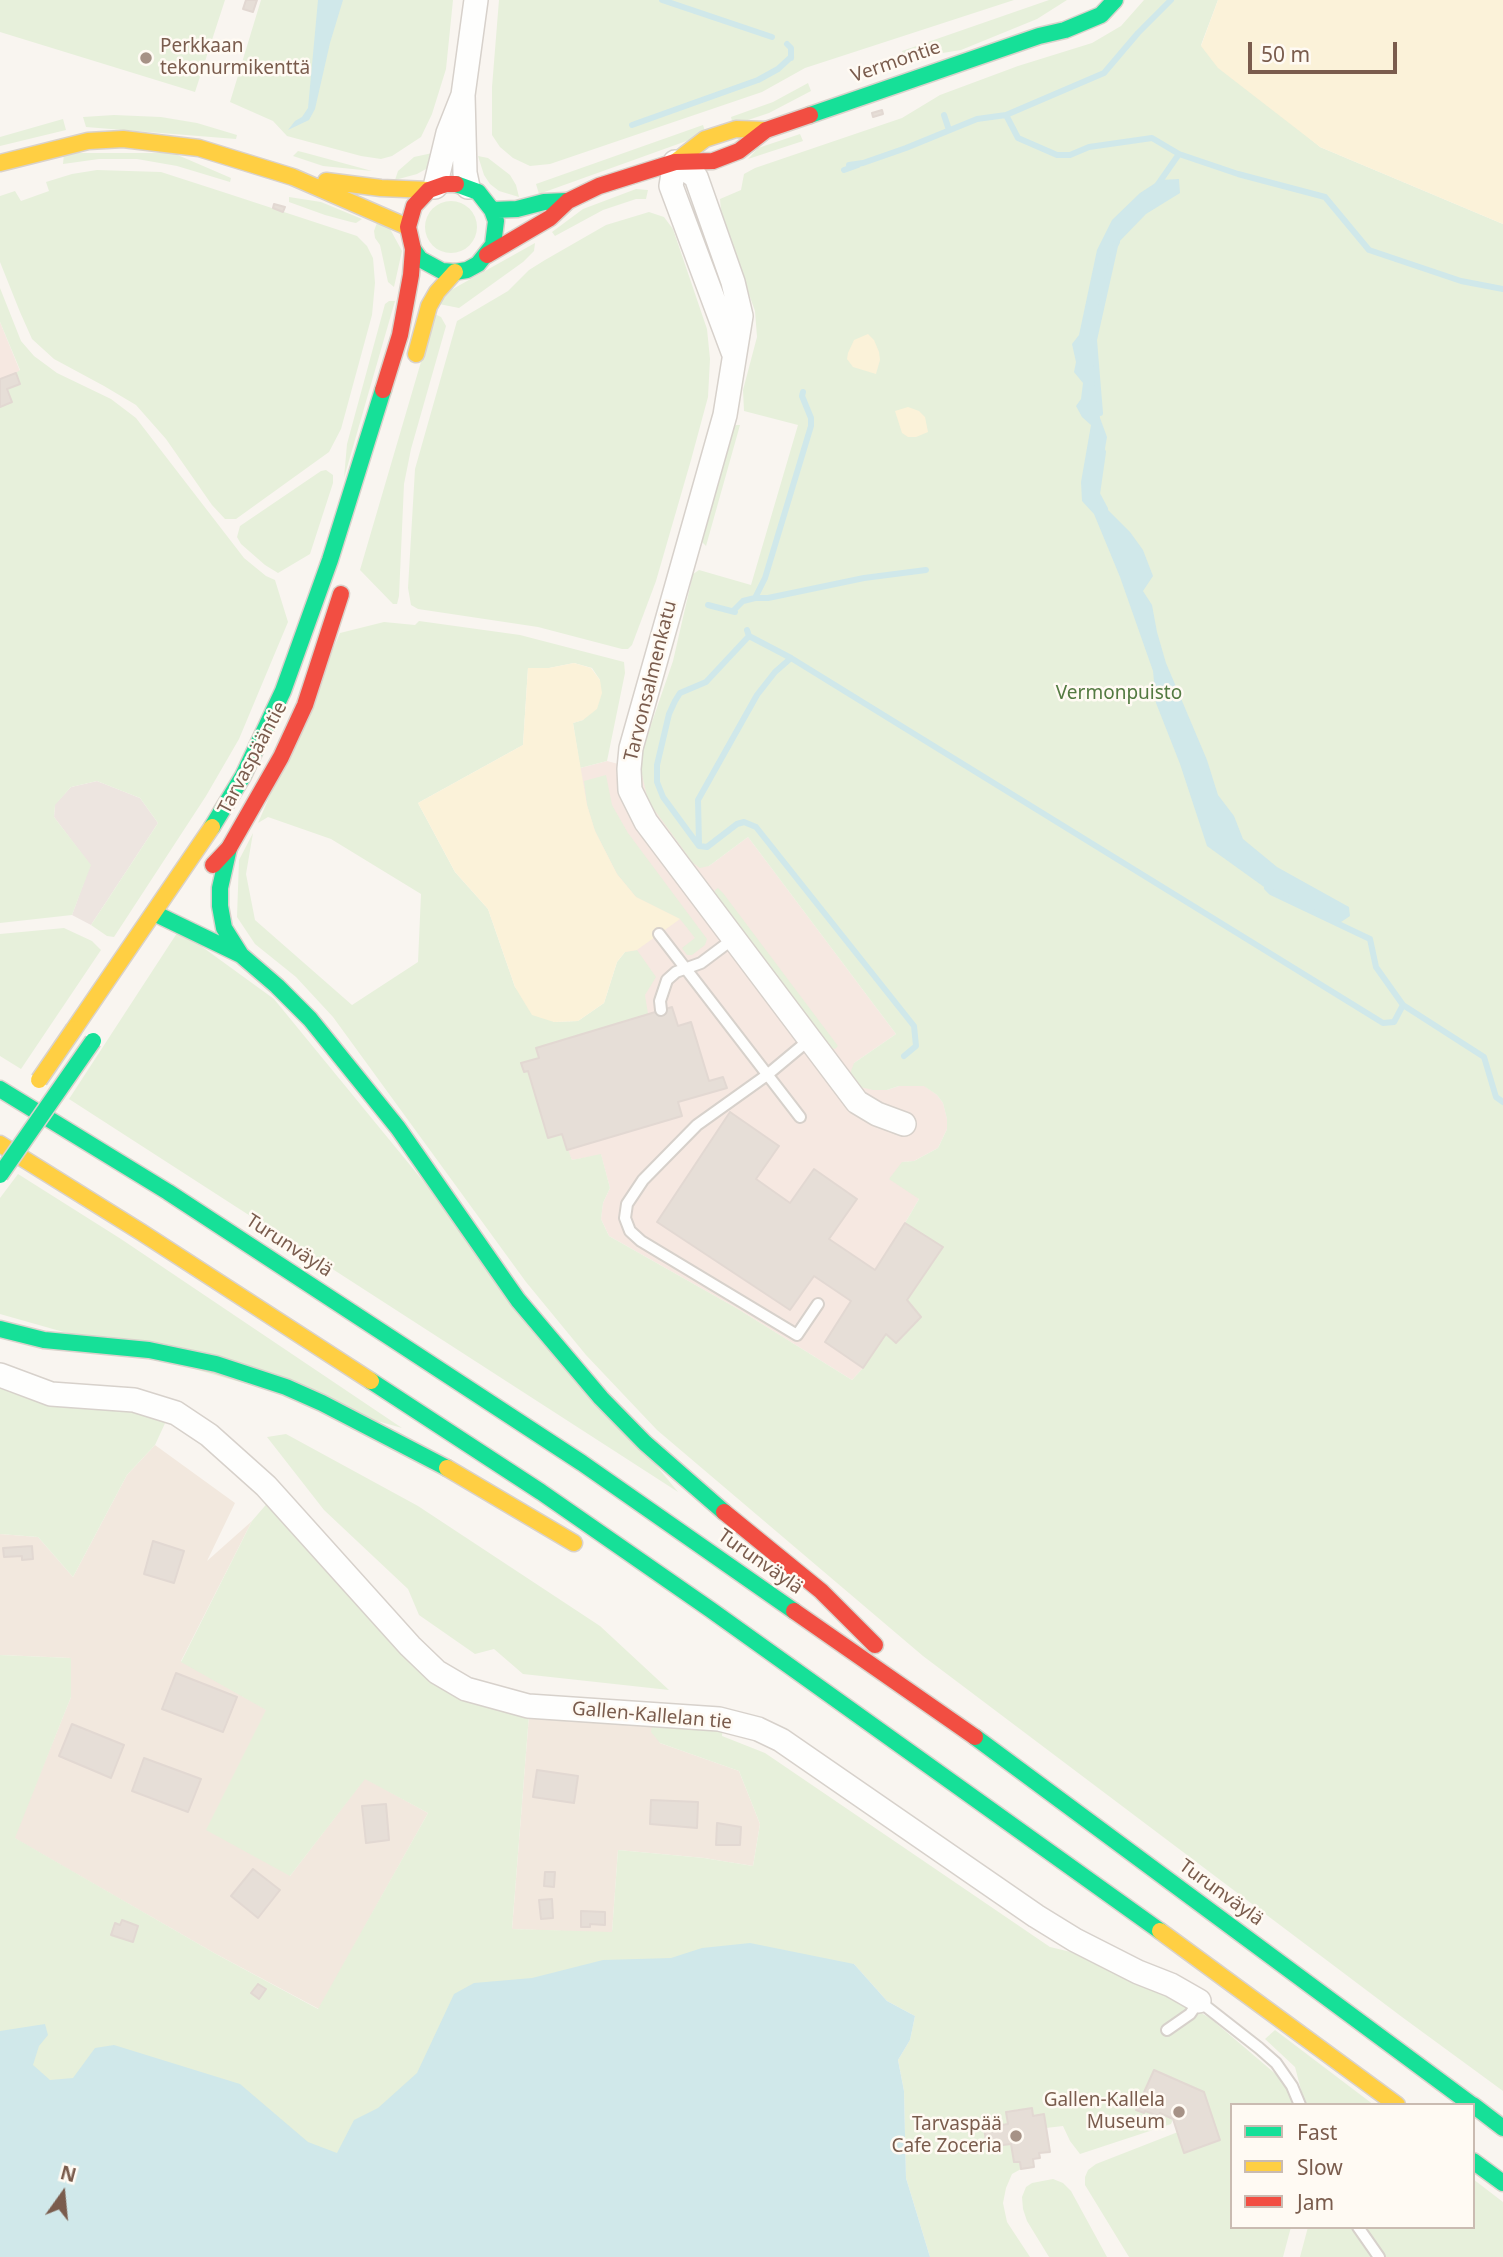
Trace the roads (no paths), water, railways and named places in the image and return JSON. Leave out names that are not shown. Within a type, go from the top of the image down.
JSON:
[{"type":"main road","name":"Vermontie","points":[[487,255],[550,218],[568,201],[599,186],[675,162],[713,161],[739,151],[766,130],[1039,36],[1065,30],[1101,15],[1115,0]]},
{"type":"main road","name":"Vermontie","points":[[1039,36],[1065,12]]},
{"type":"main road","name":"Vermontie","points":[[675,162],[705,139],[736,129],[766,130]]},
{"type":"main road","points":[[0,163],[78,142],[123,139],[199,148],[293,177],[408,227]]},
{"type":"main road","points":[[293,177],[380,188],[432,189],[457,184],[468,187],[478,192],[492,210],[496,233],[487,255],[478,264],[455,272],[442,271],[430,267],[413,249],[408,227],[414,206],[432,189]]},
{"type":"main road","name":"Vermontie","points":[[492,210],[568,201]]},
{"type":"main road","name":"Tarvaspääntie","points":[[7,1127],[210,831],[243,776],[283,691],[330,560],[400,335],[413,249]]},
{"type":"main road","points":[[411,371],[429,306],[437,292],[455,272]]},
{"type":"main road","name":"Tarvaspääntie","points":[[205,876],[229,848],[281,757],[304,705],[346,578]]},
{"type":"main road","points":[[229,848],[220,888],[220,906],[223,928],[241,955]]},
{"type":"main road","points":[[154,913],[174,920],[241,955],[302,1011],[398,1128],[518,1300],[601,1398],[696,1489],[821,1591],[949,1718]]},
{"type":"main road","points":[[0,1175],[96,1035]]},
{"type":"main road","name":"Turunväylä","points":[[0,1089],[168,1192],[582,1463],[949,1718],[1470,2103]]},
{"type":"main road","points":[[0,1144],[141,1232],[530,1485],[711,1610],[1213,1968],[1394,2103]]},
{"type":"main road","points":[[0,1329],[44,1340],[149,1350],[216,1364],[286,1387],[455,1472],[594,1553]]},
{"type":"main road","points":[[617,1564],[711,1610]]},
{"type":"main road","name":"Turunväylä","points":[[1475,2107],[1503,2128]]},
{"type":"main road","points":[[1475,2162],[1503,2183]]},
{"type":"street","points":[[468,187],[465,173],[463,95],[476,0]]},
{"type":"street","points":[[432,189],[448,133],[463,95]]},
{"type":"street","name":"Tarvonsalmenkatu","points":[[675,162],[696,177],[741,316],[733,352],[725,415],[631,748],[630,790],[646,822],[857,1102],[877,1114],[904,1124]]},
{"type":"street","name":"Gallen-Kallelan tie","points":[[0,1375],[51,1394],[134,1400],[176,1413],[209,1435],[266,1486],[410,1646],[437,1672],[466,1689],[528,1706],[719,1719],[758,1729],[781,1740],[1065,1934],[1199,2001]]},
{"type":"lane","points":[[659,934],[800,1117]]},
{"type":"lane","points":[[661,1010],[660,1001],[667,980],[676,972],[701,963],[733,939]]},
{"type":"lane","points":[[809,1040],[767,1075],[697,1125],[643,1180],[627,1204],[625,1218],[630,1231],[641,1241],[797,1335],[818,1304]]},
{"type":"lane","points":[[1167,2030],[1190,2014],[1199,2001]]},
{"type":"lane","name":"Gallen-Kallelan tie","points":[[1199,2001],[1276,2063],[1292,2086],[1299,2103]]},
{"type":"lane","points":[[1359,2229],[1379,2257]]},
{"type":"water","points":[[318,0],[343,0],[315,109],[309,120],[288,130],[308,108]]},
{"type":"water","points":[[1179,179],[1180,193],[1146,214],[1115,246],[1094,340],[1100,418],[1107,437],[1097,494],[1103,505],[1130,532],[1143,550],[1153,576],[1143,591],[1152,605],[1166,663],[1207,760],[1218,795],[1234,816],[1243,839],[1277,867],[1349,907],[1350,916],[1338,924],[1271,892],[1207,846],[1180,764],[1156,703],[1153,671],[1120,577],[1094,514],[1082,501],[1081,482],[1091,425],[1082,417],[1076,406],[1081,399],[1083,383],[1074,372],[1076,362],[1072,344],[1079,335],[1097,250],[1112,220],[1140,193],[1160,180]]},
{"type":"water","points":[[750,1943],[854,1964],[887,2001],[915,2016],[910,2040],[898,2060],[904,2091],[906,2178],[930,2257],[0,2257],[0,2031],[45,2024],[48,2035],[39,2046],[33,2065],[50,2080],[73,2078],[95,2048],[114,2045],[240,2084],[308,2142],[337,2153],[354,2120],[378,2108],[417,2073],[454,1994],[474,1983],[532,1978],[603,1960],[671,1958],[702,1948]]},
{"type":"waterway","points":[[662,0],[772,37]]},
{"type":"waterway","points":[[849,165],[906,148],[977,119],[1006,115],[1104,73],[1171,0]]},
{"type":"waterway","points":[[787,44],[791,48],[791,58]]},
{"type":"waterway","points":[[632,125],[758,80],[778,69],[791,57]]},
{"type":"waterway","points":[[944,115],[949,130]]},
{"type":"waterway","points":[[1006,115],[1018,138],[1057,155],[1070,155],[1089,147],[1152,138],[1179,154],[1238,174],[1325,197],[1369,250],[1461,281],[1503,289]]},
{"type":"waterway","points":[[1156,187],[1179,154]]},
{"type":"waterway","points":[[844,170],[858,165]]},
{"type":"waterway","points":[[1100,413],[1094,340],[1117,242]]},
{"type":"waterway","points":[[755,598],[765,578],[811,426],[803,392]]},
{"type":"waterway","points":[[1103,452],[1097,494],[1105,509]]},
{"type":"waterway","points":[[734,610],[743,601],[755,598],[768,598],[864,578],[926,570]]},
{"type":"waterway","points":[[708,605],[735,612]]},
{"type":"waterway","points":[[747,630],[749,636],[791,658],[1383,1023],[1394,1022],[1403,1005]]},
{"type":"waterway","points":[[749,636],[706,682],[680,693],[669,714],[657,765],[657,782],[663,797],[699,846],[707,847],[737,824],[744,822],[756,827],[914,1026],[916,1046],[904,1056]]},
{"type":"waterway","points":[[699,844],[698,800],[757,695],[775,672],[791,658]]},
{"type":"waterway","points":[[1267,888],[1370,939],[1376,967],[1403,1005],[1484,1057],[1496,1097],[1503,1102]]},
{"type":"place","name":"Perkkaan tekonurmikenttä","points":[[146,58]]},
{"type":"place","name":"Gallen-Kallela Museum","points":[[1179,2112]]},
{"type":"place","name":"Tarvaspää Cafe Zoceria","points":[[1016,2136]]},
{"type":"park label","name":"Vermonpuisto","points":[[1119,694]]}]
